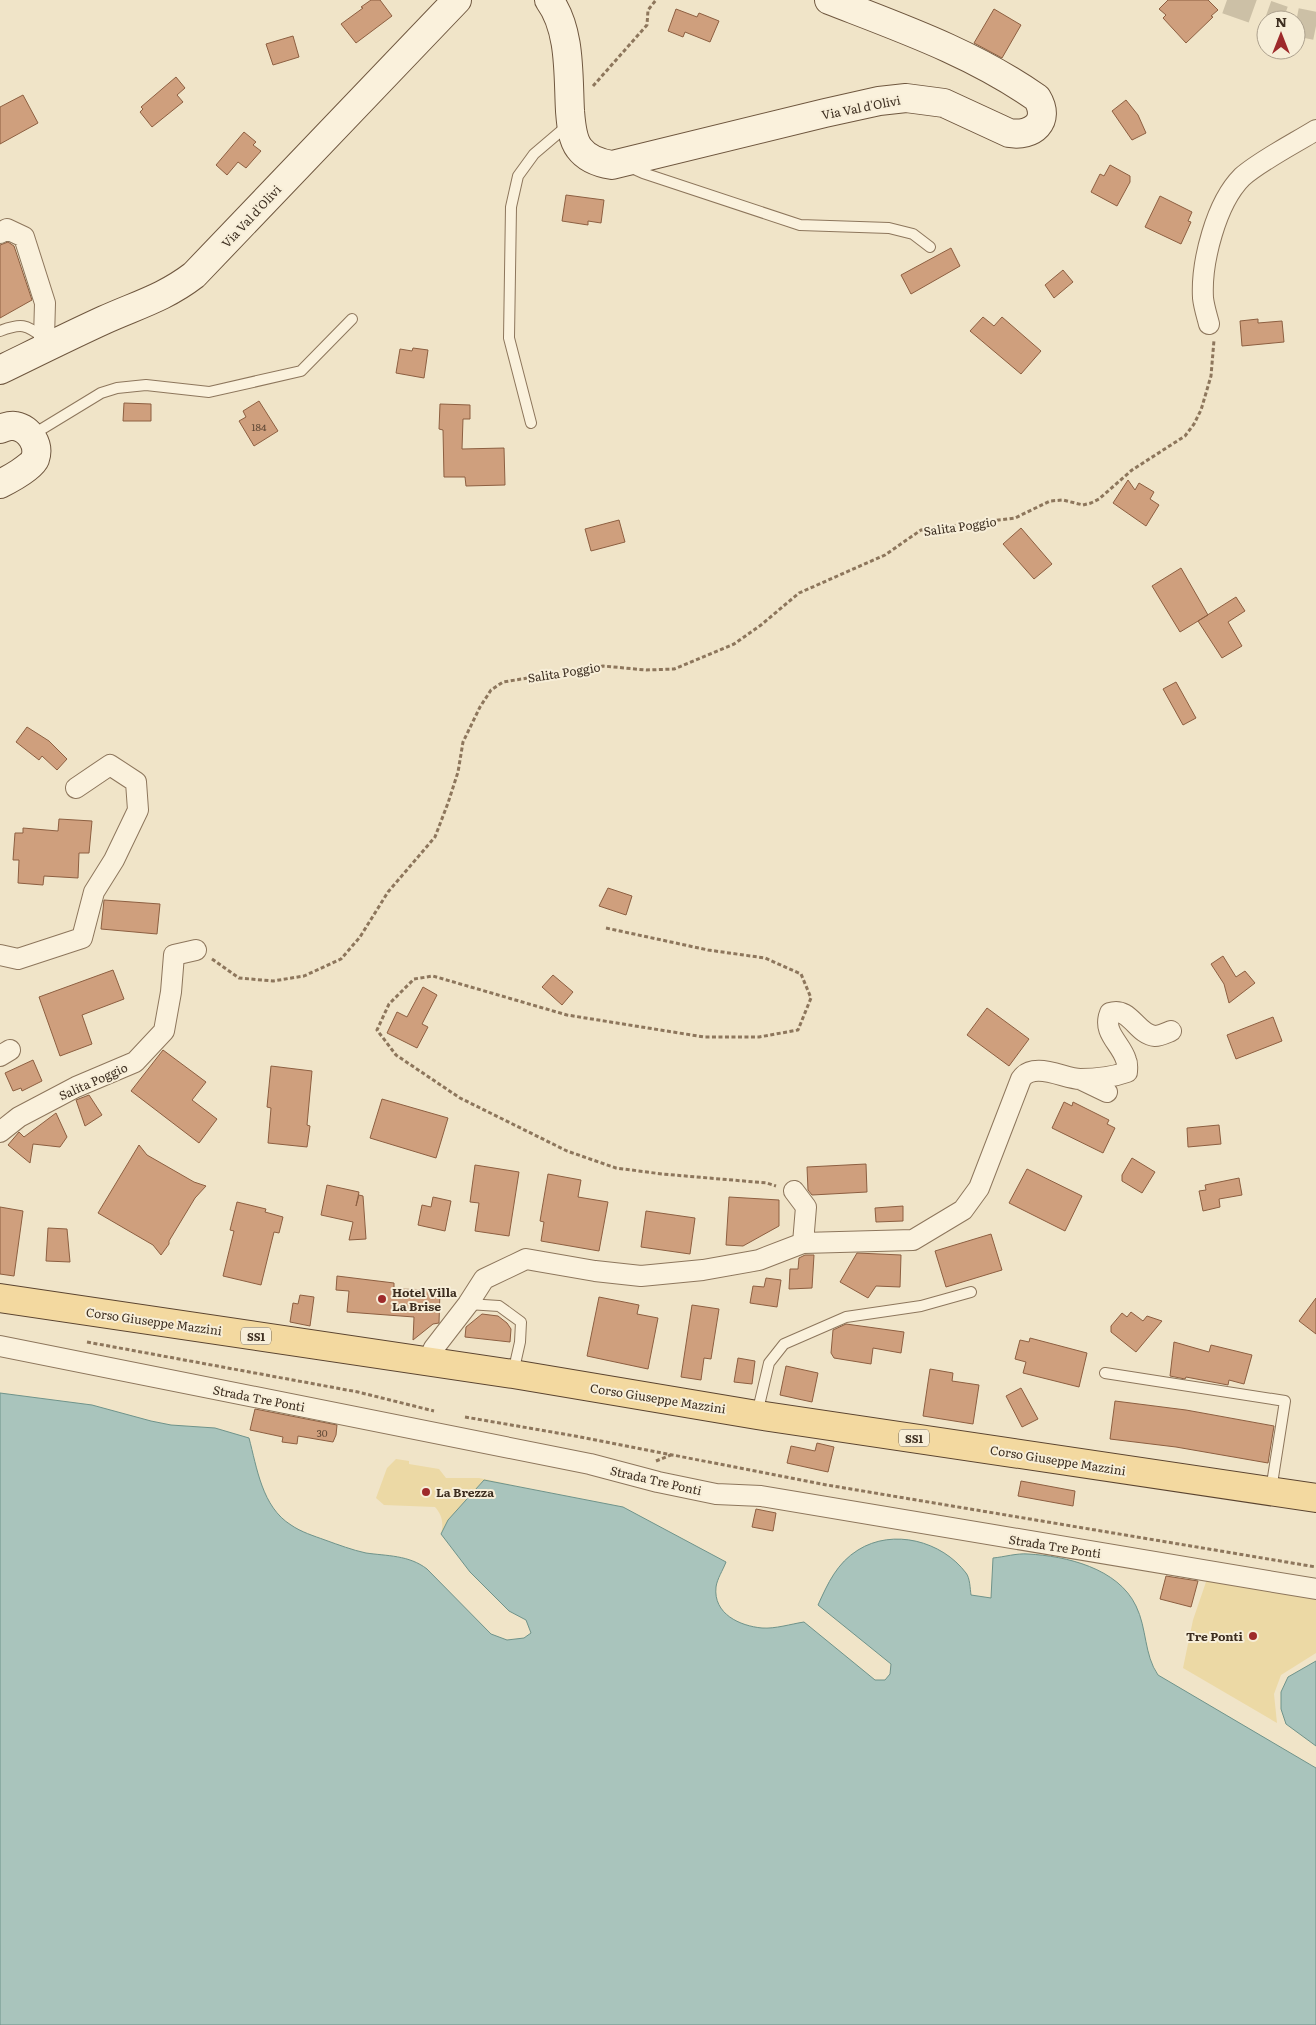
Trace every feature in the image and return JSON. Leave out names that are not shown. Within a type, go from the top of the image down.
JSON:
[{"type":"main road","name":"Corso Giuseppe Mazzini","points":[[0,1298],[513,1374],[757,1415],[1316,1498]]},
{"type":"street","name":"Via Val d'Olivi","points":[[0,370],[46,342],[149,302],[174,290],[194,275],[457,0]]},
{"type":"street","name":"Via Val d'Olivi","points":[[549,0],[556,10],[566,44],[571,118],[578,147],[586,156],[601,163],[612,164],[834,111],[880,101],[906,98],[944,102],[1009,133],[1028,133],[1039,123],[1042,116],[1041,105],[1037,98],[979,62],[939,43],[829,0]]},
{"type":"street","points":[[1209,324],[1203,299],[1203,278],[1215,227],[1224,202],[1232,189],[1244,176],[1316,130]]},
{"type":"street","points":[[0,234],[7,229],[24,237],[45,303],[46,342]]},
{"type":"street","points":[[0,428],[14,426],[23,428],[32,436],[36,447],[34,460],[0,484]]},
{"type":"street","points":[[0,954],[18,959],[82,938],[94,892],[114,860],[138,810],[136,782],[110,765],[76,788]]},
{"type":"street","name":"Salita Poggio","points":[[0,1132],[19,1117],[76,1087],[135,1062],[164,1031],[171,992],[174,956],[196,950]]},
{"type":"street","points":[[1080,1079],[1117,1076],[1127,1072],[1126,1060],[1109,1032],[1108,1020],[1110,1013],[1120,1012],[1135,1022],[1144,1032],[1154,1036],[1170,1031]]},
{"type":"street","points":[[427,1362],[434,1348],[468,1304],[484,1279],[526,1260],[640,1276],[703,1270],[759,1260],[803,1243],[913,1240],[963,1210],[979,1188],[1023,1075],[1036,1070],[1080,1079],[1108,1092]]},
{"type":"street","points":[[794,1191],[806,1207],[803,1243]]},
{"type":"street","name":"Strada Tre Ponti","points":[[0,1346],[590,1464],[658,1482],[716,1494],[761,1496],[1316,1589]]},
{"type":"lane","points":[[531,423],[509,338],[512,208],[518,176],[534,154],[561,131],[571,118]]},
{"type":"lane","points":[[630,160],[634,169],[643,173],[800,225],[888,228],[914,234],[930,247]]},
{"type":"lane","points":[[32,436],[101,393],[117,388],[146,385],[210,392],[301,371],[352,319]]},
{"type":"lane","points":[[0,331],[14,326],[29,326],[46,342]]},
{"type":"lane","points":[[757,1415],[769,1363],[784,1344],[846,1317],[921,1306],[971,1292]]},
{"type":"lane","points":[[468,1304],[499,1306],[521,1322],[520,1342],[513,1374]]},
{"type":"lane","points":[[1104,1373],[1285,1401],[1271,1491]]},
{"type":"path","points":[[571,118],[647,25],[648,10],[656,0]]},
{"type":"path","name":"Salita Poggio","points":[[196,950],[225,967],[239,978],[274,981],[304,976],[341,959],[360,937],[388,892],[434,837],[458,772],[463,742],[480,707],[492,690],[503,682],[603,666],[646,670],[674,669],[734,644],[761,625],[799,593],[885,555],[921,530],[1015,518],[1050,501],[1062,500],[1082,504],[1091,503],[1099,499],[1132,470],[1185,436],[1194,424],[1201,410],[1211,376],[1215,346],[1209,324]]},
{"type":"path","points":[[606,928],[708,950],[765,958],[801,974],[811,998],[798,1030],[759,1037],[704,1037],[567,1015],[433,976],[414,979],[389,1004],[377,1030],[396,1055],[460,1098],[567,1151],[616,1168],[767,1183],[794,1191]]},
{"type":"path","points":[[85,1342],[358,1392],[442,1413]]},
{"type":"path","points":[[459,1416],[575,1436],[820,1484],[1316,1567]]},
{"type":"sand","name":"La Brezza","points":[[396,1459],[409,1461],[409,1464],[439,1469],[446,1478],[479,1478],[518,1486],[484,1480],[448,1520],[441,1534],[442,1519],[435,1507],[384,1505],[376,1498],[387,1468]]},
{"type":"sand","name":"Tre Ponti","points":[[1207,1579],[1316,1598],[1316,1653],[1281,1675],[1274,1694],[1277,1723],[1183,1668],[1193,1620]]},
{"type":"water","points":[[0,1393],[92,1405],[151,1421],[171,1425],[215,1428],[249,1438],[258,1474],[267,1497],[273,1508],[291,1525],[308,1534],[351,1549],[405,1559],[420,1564],[491,1634],[507,1640],[524,1638],[531,1633],[526,1620],[509,1611],[470,1572],[441,1534],[448,1520],[484,1480],[623,1507],[726,1562],[716,1587],[716,1596],[723,1611],[730,1617],[745,1625],[762,1628],[804,1622],[875,1680],[885,1680],[890,1674],[891,1664],[818,1605],[839,1567],[858,1550],[872,1543],[901,1539],[931,1546],[956,1562],[966,1573],[971,1595],[991,1598],[993,1558],[1019,1554],[1043,1555],[1090,1566],[1117,1582],[1128,1593],[1140,1614],[1150,1659],[1158,1675],[1316,1768],[1316,2025],[0,2025]]},
{"type":"water","points":[[1316,1661],[1316,1746],[1286,1724],[1281,1709],[1281,1692],[1288,1677]]},
{"type":"building","points":[[371,0],[380,0],[392,16],[356,43],[341,24]]},
{"type":"building","points":[[1168,0],[1208,0],[1218,10],[1186,43],[1163,18],[1166,15],[1159,9]]},
{"type":"building","points":[[676,9],[697,17],[699,13],[719,21],[710,42],[685,32],[683,37],[668,31]]},
{"type":"building","points":[[994,9],[1021,25],[1002,58],[974,43]]},
{"type":"building","points":[[293,36],[299,57],[273,65],[266,44]]},
{"type":"building","points":[[176,77],[185,88],[177,95],[183,102],[152,127],[140,112],[143,109],[141,107]]},
{"type":"building","points":[[23,95],[38,123],[0,144],[0,107]]},
{"type":"building","points":[[1126,100],[1138,115],[1146,133],[1132,140],[1112,111]]},
{"type":"building","points":[[244,132],[256,142],[253,145],[261,151],[246,168],[238,162],[227,175],[216,165]]},
{"type":"building","points":[[1110,165],[1130,176],[1130,182],[1117,206],[1091,192],[1100,174],[1104,176]]},
{"type":"building","points":[[566,195],[604,200],[601,223],[588,221],[588,225],[562,221]]},
{"type":"building","points":[[1160,196],[1192,212],[1188,221],[1191,222],[1181,244],[1145,227]]},
{"type":"building","points":[[8,242],[14,246],[32,300],[0,318],[0,245]]},
{"type":"building","points":[[951,248],[960,266],[911,294],[901,275]]},
{"type":"building","points":[[1063,270],[1073,282],[1054,298],[1045,285]]},
{"type":"building","points":[[983,317],[994,326],[1002,317],[1041,351],[1021,374],[970,331]]},
{"type":"building","points":[[1258,319],[1258,323],[1282,321],[1284,342],[1242,346],[1240,321]]},
{"type":"building","points":[[413,348],[428,350],[424,378],[396,373],[400,349],[412,351]]},
{"type":"building","points":[[259,401],[278,431],[254,446],[239,421],[246,417],[243,411]]},
{"type":"building","points":[[124,403],[151,404],[151,421],[123,421]]},
{"type":"building","points":[[440,404],[470,405],[470,419],[463,419],[462,449],[504,448],[505,485],[466,486],[465,477],[444,477],[443,430],[439,429]]},
{"type":"building","points":[[1128,480],[1135,490],[1139,483],[1154,492],[1150,499],[1159,505],[1146,526],[1113,503]]},
{"type":"building","points":[[619,520],[625,542],[591,551],[585,529]]},
{"type":"building","points":[[1021,528],[1052,564],[1034,579],[1003,544]]},
{"type":"building","points":[[1181,568],[1208,615],[1180,632],[1152,586]]},
{"type":"building","points":[[1236,597],[1245,611],[1228,622],[1242,646],[1222,658],[1198,621]]},
{"type":"building","points":[[1176,682],[1196,718],[1183,725],[1163,689]]},
{"type":"building","points":[[27,727],[49,741],[67,759],[57,770],[42,756],[39,760],[16,742]]},
{"type":"building","points":[[59,819],[92,821],[89,853],[79,853],[78,878],[44,876],[43,885],[18,883],[19,860],[13,860],[15,833],[23,833],[23,828],[58,831]]},
{"type":"building","points":[[608,888],[632,896],[626,915],[599,906]]},
{"type":"building","points":[[104,900],[160,904],[157,934],[101,929]]},
{"type":"building","points":[[1223,956],[1236,977],[1245,971],[1255,983],[1229,1003],[1224,984],[1211,964]]},
{"type":"building","points":[[113,970],[124,999],[82,1015],[92,1044],[60,1056],[39,997]]},
{"type":"building","points":[[553,975],[573,992],[562,1005],[542,987]]},
{"type":"building","points":[[423,987],[437,995],[422,1024],[428,1027],[417,1048],[387,1033],[397,1012],[407,1017]]},
{"type":"building","points":[[987,1008],[1029,1039],[1009,1066],[967,1035]]},
{"type":"building","points":[[1273,1017],[1282,1041],[1236,1059],[1227,1035]]},
{"type":"building","points":[[163,1050],[206,1082],[192,1100],[217,1119],[199,1143],[131,1091]]},
{"type":"building","points":[[33,1060],[42,1081],[22,1091],[21,1088],[13,1091],[5,1073]]},
{"type":"building","points":[[271,1066],[312,1071],[307,1125],[310,1126],[307,1147],[268,1143],[271,1108],[267,1107]]},
{"type":"building","points":[[89,1095],[102,1115],[85,1126],[76,1100]]},
{"type":"building","points":[[382,1099],[448,1118],[436,1158],[370,1138]]},
{"type":"building","points":[[1064,1102],[1072,1106],[1073,1102],[1109,1120],[1107,1124],[1115,1128],[1103,1153],[1052,1128]]},
{"type":"building","points":[[56,1113],[67,1137],[60,1147],[33,1144],[30,1163],[8,1145],[19,1132],[24,1137]]},
{"type":"building","points":[[1219,1125],[1221,1144],[1188,1147],[1187,1128]]},
{"type":"building","points":[[139,1145],[147,1155],[194,1182],[206,1186],[195,1198],[161,1255],[153,1245],[98,1213]]},
{"type":"building","points":[[1132,1158],[1155,1172],[1142,1193],[1122,1181],[1122,1175]]},
{"type":"building","points":[[866,1164],[867,1192],[812,1195],[808,1190],[807,1167]]},
{"type":"building","points":[[475,1165],[519,1172],[509,1236],[475,1231],[479,1203],[470,1202]]},
{"type":"building","points":[[1027,1169],[1082,1196],[1065,1231],[1009,1203]]},
{"type":"building","points":[[548,1174],[581,1180],[578,1197],[608,1202],[599,1251],[541,1241],[544,1222],[540,1221]]},
{"type":"building","points":[[1239,1178],[1242,1195],[1219,1199],[1220,1207],[1203,1211],[1199,1191],[1206,1190],[1205,1185]]},
{"type":"building","points":[[327,1185],[359,1192],[356,1206],[359,1195],[363,1196],[366,1239],[349,1240],[353,1222],[321,1215]]},
{"type":"building","points":[[433,1197],[451,1201],[445,1231],[418,1225],[422,1205],[431,1207]]},
{"type":"building","points":[[729,1197],[779,1200],[779,1226],[743,1246],[726,1245]]},
{"type":"building","points":[[237,1202],[266,1209],[265,1212],[283,1217],[279,1233],[274,1232],[261,1285],[223,1276],[234,1231],[230,1230]]},
{"type":"building","points":[[903,1206],[903,1221],[876,1222],[875,1208]]},
{"type":"building","points":[[0,1207],[23,1211],[14,1276],[0,1274]]},
{"type":"building","points":[[646,1211],[695,1218],[690,1254],[641,1247]]},
{"type":"building","points":[[48,1228],[67,1229],[70,1262],[46,1261]]},
{"type":"building","points":[[991,1234],[1002,1270],[946,1287],[935,1251]]},
{"type":"building","points":[[857,1253],[901,1255],[900,1287],[876,1286],[868,1298],[840,1282]]},
{"type":"building","points":[[805,1255],[814,1255],[812,1288],[789,1289],[790,1269],[798,1269],[799,1258]]},
{"type":"building","points":[[337,1276],[394,1283],[394,1289],[440,1290],[439,1323],[433,1324],[413,1340],[414,1317],[347,1312],[349,1291],[336,1290]]},
{"type":"building","points":[[766,1278],[781,1280],[777,1307],[750,1303],[753,1286],[764,1287]]},
{"type":"building","points":[[300,1295],[314,1297],[310,1326],[290,1322],[293,1303],[298,1304]]},
{"type":"building","points":[[599,1297],[639,1305],[637,1314],[658,1318],[648,1369],[587,1356]]},
{"type":"building","points":[[1316,1298],[1316,1334],[1299,1321]]},
{"type":"building","points":[[692,1305],[719,1309],[711,1359],[704,1358],[701,1380],[681,1377]]},
{"type":"building","points":[[1131,1312],[1143,1321],[1147,1316],[1162,1321],[1136,1352],[1111,1332],[1111,1326],[1122,1313],[1127,1317]]},
{"type":"building","points":[[482,1314],[498,1316],[507,1323],[511,1329],[510,1342],[465,1337],[466,1327]]},
{"type":"building","points":[[846,1324],[904,1332],[901,1353],[873,1348],[871,1364],[834,1358],[831,1353],[833,1330]]},
{"type":"building","points":[[1030,1338],[1087,1353],[1079,1387],[1023,1373],[1026,1362],[1015,1359],[1020,1340],[1029,1342]]},
{"type":"building","points":[[1174,1342],[1209,1352],[1211,1345],[1252,1355],[1244,1384],[1229,1380],[1228,1385],[1170,1376]]},
{"type":"building","points":[[738,1358],[755,1361],[752,1384],[734,1382]]},
{"type":"building","points":[[786,1366],[818,1373],[812,1402],[780,1395]]},
{"type":"building","points":[[930,1369],[953,1373],[952,1381],[979,1385],[973,1424],[923,1416]]},
{"type":"building","points":[[1021,1388],[1038,1419],[1022,1427],[1006,1396]]},
{"type":"building","points":[[1115,1401],[1186,1410],[1274,1426],[1268,1463],[1176,1447],[1110,1439]]},
{"type":"building","points":[[255,1409],[337,1425],[336,1435],[333,1442],[298,1436],[297,1444],[282,1442],[283,1437],[250,1430]]},
{"type":"building","points":[[817,1443],[834,1447],[828,1472],[787,1463],[791,1446],[815,1451]]},
{"type":"building","points":[[1021,1481],[1075,1491],[1073,1506],[1018,1496]]},
{"type":"building","points":[[756,1509],[776,1513],[773,1531],[752,1527]]},
{"type":"building","points":[[1166,1576],[1198,1581],[1191,1607],[1160,1599]]},
{"type":"tunnel","points":[[1227,0],[1256,10]]},
{"type":"tunnel","points":[[1306,24],[1316,26]]},
{"type":"place","name":"Hotel Villa La Brise","points":[[382,1299]]},
{"type":"place","name":"La Brezza","points":[[426,1492]]},
{"type":"place","name":"Tre Ponti","points":[[1253,1636]]}]
